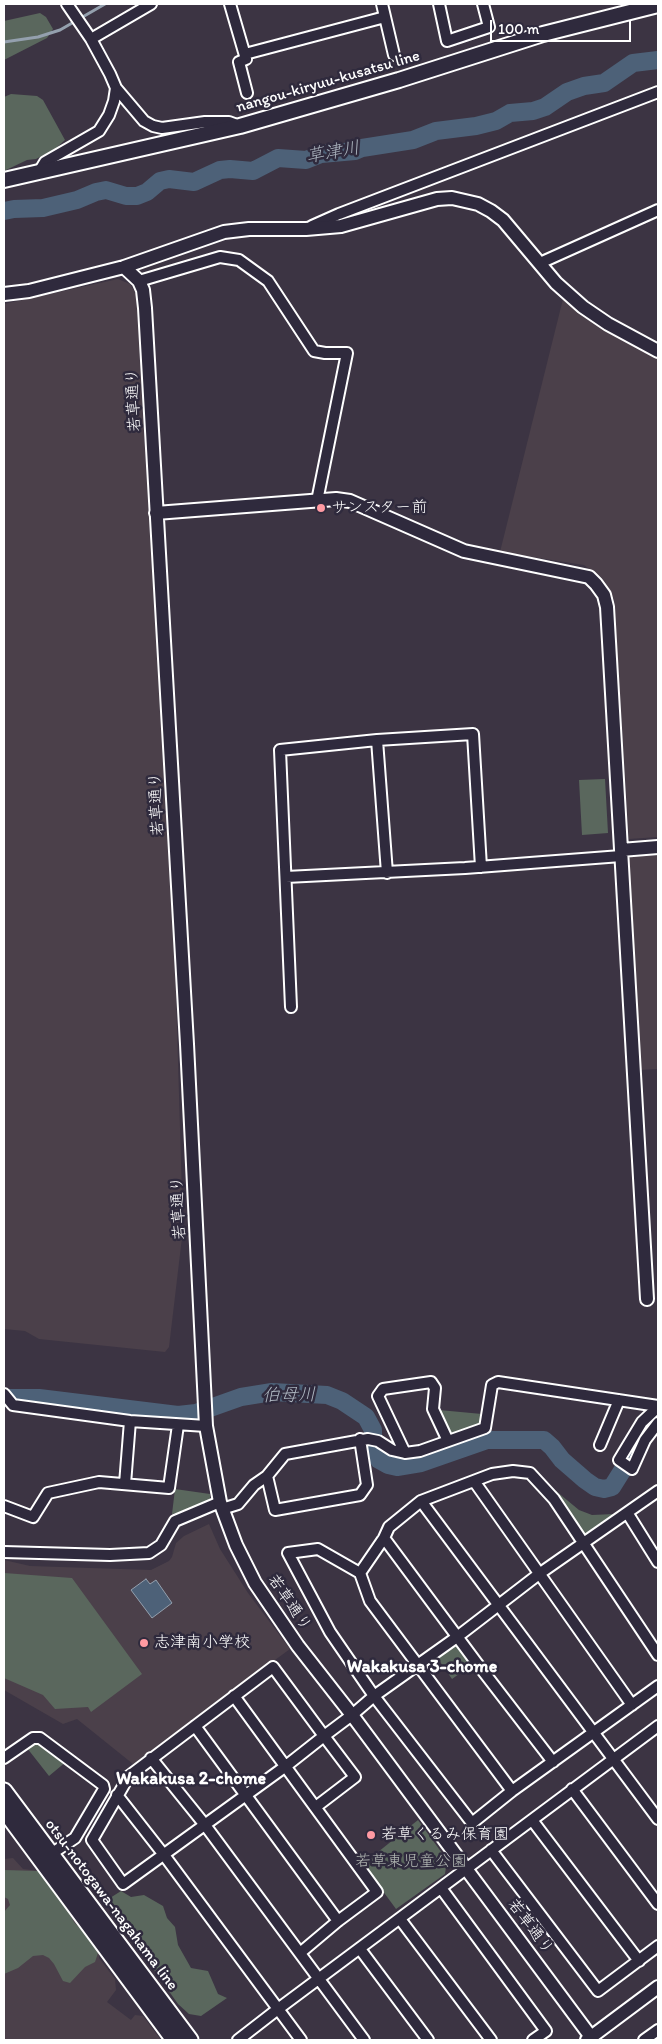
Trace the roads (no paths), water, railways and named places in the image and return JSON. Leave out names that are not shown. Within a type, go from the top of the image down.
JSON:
[{"type":"main road","name":"nangou-kiryuu-kusatsu line","points":[[4,180],[240,126],[399,80],[543,34],[658,5]]},
{"type":"main road","name":"otsu-notogawa-nagahama line","points":[[4,1791],[190,2040]]},
{"type":"main road","name":"otsu-notogawa-nagahama line","points":[[4,1810],[174,2040]]},
{"type":"street","points":[[67,4],[91,38],[116,88],[144,121],[162,128],[205,122],[229,122],[240,126]]},
{"type":"street","points":[[91,38],[150,4]]},
{"type":"street","points":[[230,4],[246,59],[239,62],[247,93]]},
{"type":"street","points":[[382,4],[394,55]]},
{"type":"street","points":[[439,4],[447,41],[489,27],[483,4]]},
{"type":"street","points":[[245,54],[385,17]]},
{"type":"street","points":[[39,172],[45,162],[99,131],[109,115],[116,88]]},
{"type":"street","points":[[306,228],[658,92]]},
{"type":"street","points":[[4,294],[67,282],[124,267],[224,232],[249,229],[341,226],[437,199],[459,199],[478,204],[503,220],[556,283],[583,307],[608,324],[658,351]]},
{"type":"street","points":[[540,263],[658,210]]},
{"type":"street","points":[[124,267],[139,281],[220,257],[239,260],[268,281],[314,351],[347,353],[316,501]]},
{"type":"street","name":"若草通り","points":[[139,281],[143,290],[146,308],[187,1044],[205,1415],[221,1506],[236,1544],[255,1583],[298,1646],[466,1869],[589,2039]]},
{"type":"street","points":[[156,513],[336,499],[350,501],[464,551],[589,577],[604,595],[607,607],[647,1298]]},
{"type":"street","points":[[290,1007],[280,750],[377,740],[473,734],[481,867]]},
{"type":"street","points":[[377,740],[387,873]]},
{"type":"street","points":[[286,877],[481,867],[621,853],[658,847]]},
{"type":"street","points":[[405,1453],[378,1396],[383,1389],[431,1382],[435,1388],[434,1409],[448,1441]]},
{"type":"street","points":[[4,1552],[110,1555],[149,1552],[161,1545],[175,1521],[221,1506],[238,1504],[254,1486],[268,1476],[285,1454],[369,1439],[392,1450],[405,1453],[485,1428],[492,1385],[498,1382],[658,1407]]},
{"type":"street","points":[[6,1397],[13,1406],[130,1421],[178,1425],[205,1415]]},
{"type":"street","points":[[600,1445],[618,1400]]},
{"type":"street","points":[[658,1407],[642,1422],[619,1460],[632,1469],[645,1440],[658,1423]]},
{"type":"street","points":[[125,1484],[130,1421]]},
{"type":"street","points":[[4,1506],[33,1517],[48,1492],[99,1482],[170,1487],[178,1425]]},
{"type":"street","points":[[268,1476],[275,1510],[360,1495],[367,1485],[369,1439]]},
{"type":"street","points":[[360,1573],[384,1538],[389,1527],[422,1501],[492,1474],[513,1471],[530,1472],[554,1500],[658,1655]]},
{"type":"street","points":[[474,1480],[632,1705]]},
{"type":"street","points":[[316,1806],[355,1777],[324,1736],[272,1667],[129,1776],[92,1840],[123,1884],[286,1766],[324,1736],[352,1716],[374,1696],[457,1637],[540,1574],[628,1514],[658,1491]]},
{"type":"street","points":[[422,1501],[658,1819]]},
{"type":"street","points":[[628,1514],[658,1562]]},
{"type":"street","points":[[384,1538],[553,1762]]},
{"type":"street","points":[[512,1791],[370,1601],[360,1573],[318,1549],[288,1553],[330,1632],[374,1696],[472,1823],[512,1791],[658,1686]]},
{"type":"street","points":[[234,1696],[377,1892],[300,1953]]},
{"type":"street","points":[[195,1726],[338,1921]]},
{"type":"street","points":[[238,2040],[572,1789],[658,1728]]},
{"type":"street","points":[[4,1758],[33,1738],[40,1738],[103,1785],[104,1789],[75,1838],[51,1854]]},
{"type":"street","points":[[152,1758],[205,1825],[364,2040]]},
{"type":"street","points":[[572,1789],[658,1904]]},
{"type":"street","points":[[117,1795],[164,1855],[301,2040]]},
{"type":"street","points":[[532,1820],[639,1961]]},
{"type":"street","points":[[491,1850],[598,1991],[658,1946]]},
{"type":"street","points":[[441,1888],[546,2031],[533,2040]]},
{"type":"street","points":[[400,1918],[490,2040]]},
{"type":"street","points":[[360,1949],[428,2040]]},
{"type":"street","points":[[589,2039],[658,1987]]},
{"type":"street","points":[[644,2040],[658,2030]]},
{"type":"water","points":[[146,1579],[150,1584],[156,1580],[172,1603],[152,1618],[131,1590]]},
{"type":"waterway","points":[[4,42],[38,37],[60,30],[105,4]]},
{"type":"waterway","name":"草津川","points":[[4,211],[43,208],[77,200],[106,190],[126,196],[137,196],[147,192],[160,181],[169,179],[194,182],[220,170],[253,171],[278,158],[306,160],[321,154],[355,151],[362,148],[413,140],[436,131],[476,126],[496,121],[510,113],[533,111],[545,107],[567,92],[584,86],[604,83],[633,63],[658,60]]},
{"type":"waterway","name":"伯母川","points":[[4,1398],[39,1398],[178,1415],[196,1413],[241,1397],[272,1392],[327,1395],[342,1401],[366,1417],[373,1430],[375,1454],[379,1460],[388,1465],[397,1467],[421,1463],[487,1440],[544,1440],[562,1460],[585,1480],[595,1487],[604,1489],[612,1487],[652,1423]]},
{"type":"place","name":"サンスター前","points":[[321,508]]},
{"type":"place","name":"志津南小学校","points":[[144,1643]]},
{"type":"place","name":"若草くるみ保育園","points":[[371,1835]]},
{"type":"district","name":"Wakakusa 3-chome","points":[[422,1667]]},
{"type":"district","name":"Wakakusa 2-chome","points":[[191,1779]]},
{"type":"park label","name":"若草東児童公園","points":[[411,1862]]}]
